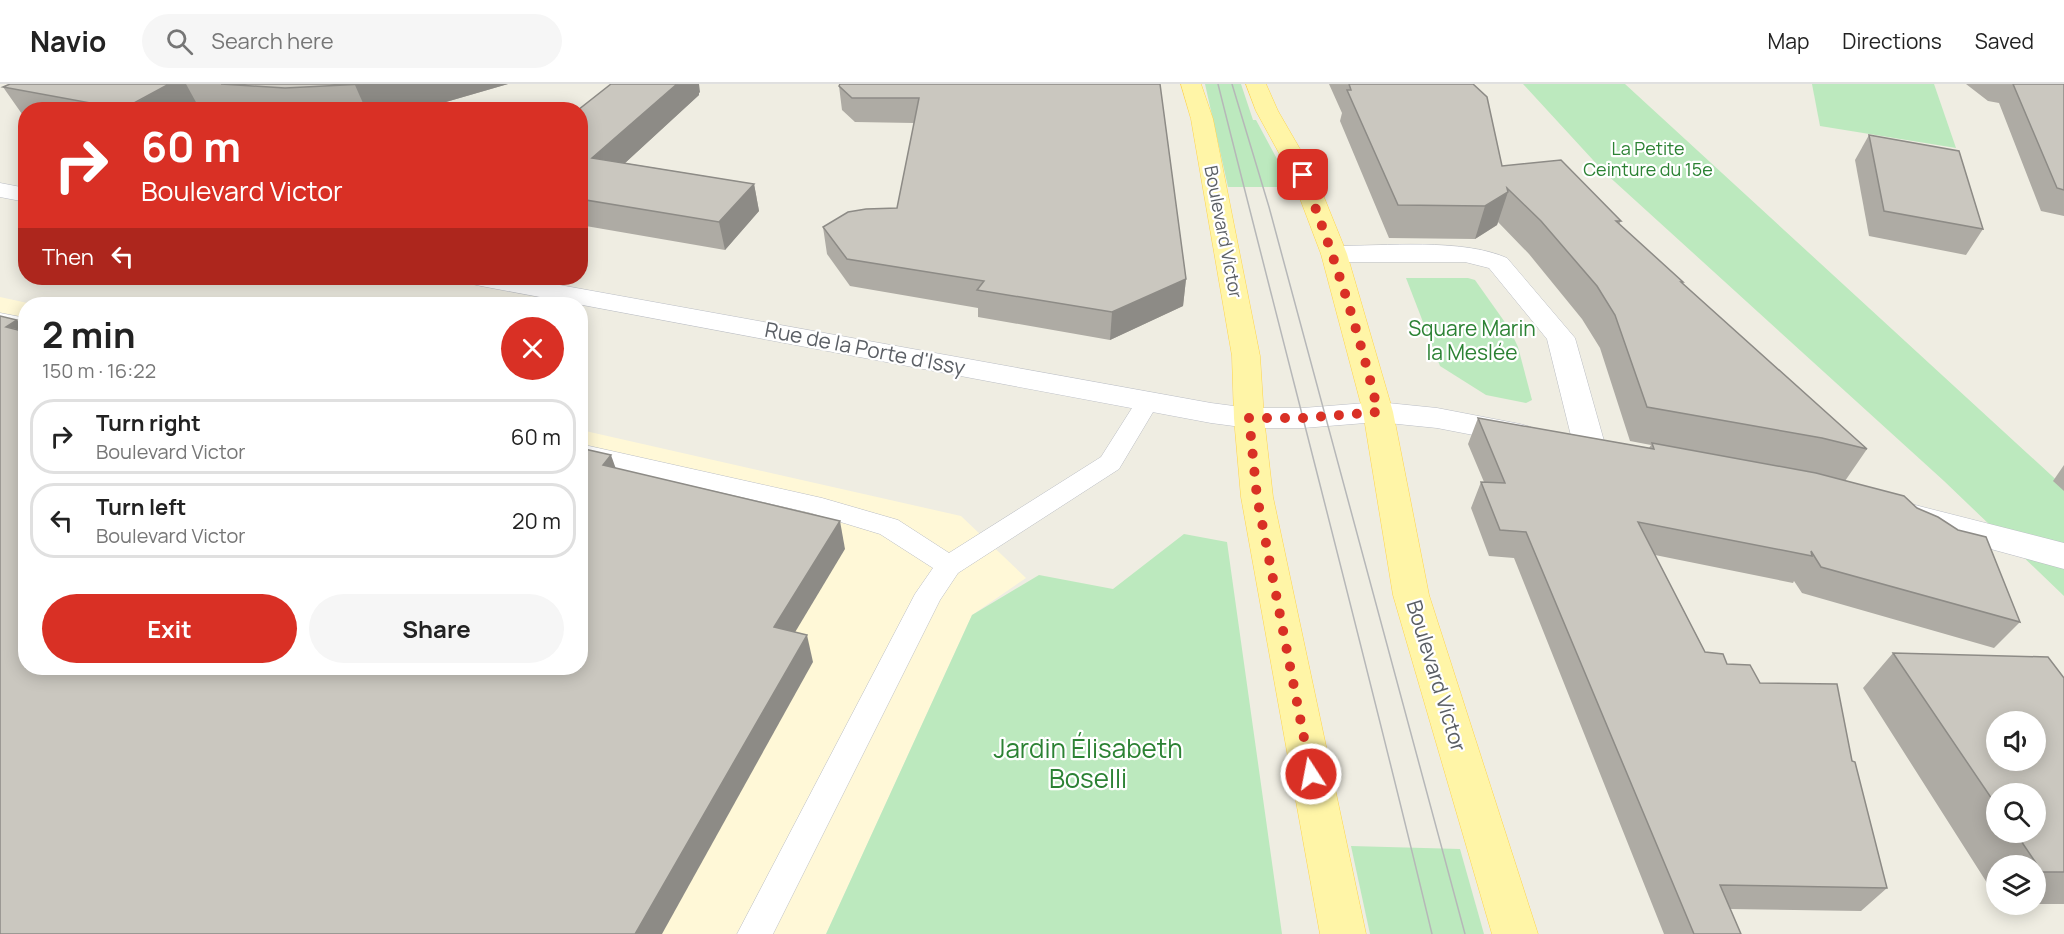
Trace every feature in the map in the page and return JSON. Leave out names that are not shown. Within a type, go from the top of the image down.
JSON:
[{"type":"main road","name":"Boulevard Victor","points":[[1191,84],[1202,119],[1246,356],[1249,418],[1257,497],[1343,934]]},
{"type":"main road","name":"Boulevard Victor","points":[[1256,84],[1267,111],[1303,175],[1334,255],[1378,412],[1411,595],[1515,934]]},
{"type":"main road","points":[[0,190],[18,193]]},
{"type":"main road","points":[[1249,418],[1303,418],[1378,412],[1437,418],[1602,450],[1561,338],[1498,263],[1484,257],[1465,254],[1334,255]]},
{"type":"main road","name":"Rue de la Porte d'Issy","points":[[519,285],[583,297]]},
{"type":"main road","name":"Rue de la Porte d'Issy","points":[[588,298],[1147,402],[1249,418]]},
{"type":"main road","points":[[1880,508],[2064,556]]},
{"type":"lane","points":[[0,319],[18,323]]},
{"type":"lane","points":[[754,934],[929,594],[949,566],[1110,463],[1147,402]]},
{"type":"lane","points":[[588,454],[813,504],[889,526],[949,566]]},
{"type":"shaded area","points":[[0,297],[18,301],[18,675],[588,675],[588,432],[961,516],[1026,578],[972,615],[826,934],[0,934]]},
{"type":"green space","points":[[1205,84],[1241,84],[1253,120],[1256,120],[1292,187],[1228,187]]},
{"type":"green space","name":"La Petite Ceinture du 15e","points":[[1523,84],[1625,84],[2064,487],[2064,596],[1944,481],[1604,172]]},
{"type":"green space","points":[[1812,84],[1934,84],[1956,148],[1820,126]]},
{"type":"green space","name":"Square Marin la Meslée","points":[[1406,278],[1475,280],[1509,328],[1518,347],[1532,400],[1526,403],[1486,395],[1440,366]]},
{"type":"green space","name":"Jardin Élisabeth Boselli","points":[[1184,534],[1227,542],[1282,934],[826,934],[972,615],[1039,575],[1113,589]]},
{"type":"green space","points":[[1351,846],[1460,849],[1484,934],[1370,934]]},
{"type":"building","points":[[10,84],[169,84],[136,102],[85,102],[3,87]]},
{"type":"building","points":[[221,84],[364,84],[285,88]]},
{"type":"building","points":[[611,84],[677,84],[592,158],[754,184],[719,222],[588,200],[588,102]]},
{"type":"building","points":[[840,84],[1160,84],[1186,279],[1112,312],[977,290],[984,281],[847,259],[823,227],[848,212],[897,208],[919,98],[852,98],[839,86]]},
{"type":"building","points":[[1349,84],[1473,84],[1487,97],[1502,166],[1561,160],[1621,221],[1616,221],[1867,449],[1822,438],[1647,407],[1615,315],[1597,286],[1541,221],[1507,188],[1508,192],[1485,206],[1398,205],[1347,90],[1351,90]]},
{"type":"building","points":[[2013,84],[2064,84],[2064,190],[2057,188]]},
{"type":"building","points":[[1869,135],[1959,151],[1983,229],[1884,211]]},
{"type":"building","points":[[0,316],[17,320],[6,327],[18,330],[18,675],[588,675],[588,450],[611,455],[603,465],[840,521],[774,627],[807,635],[635,934],[0,934]]},
{"type":"building","points":[[1478,418],[1654,449],[1652,443],[1816,473],[1904,496],[1917,508],[1938,517],[1958,530],[1986,537],[2020,622],[1821,567],[1811,551],[1812,556],[1638,522],[1705,652],[1723,654],[1727,664],[1750,665],[1760,683],[1837,684],[1852,761],[1855,762],[1887,888],[1720,885],[1741,934],[1694,934],[1526,532],[1500,530],[1481,482],[1505,483]]},
{"type":"building","points":[[1893,653],[2048,657],[2064,678],[2064,872],[2046,872],[2046,855],[2031,855],[2022,843],[2046,843],[2046,783],[1986,783],[1986,790]]},
{"type":"tram line","points":[[1218,84],[1432,934]]},
{"type":"tram line","points":[[1232,84],[1269,207],[1465,934]]},
{"type":"route","points":[[1303,175],[1334,255],[1368,368],[1378,412],[1303,418],[1249,418],[1257,497],[1311,774]]}]
